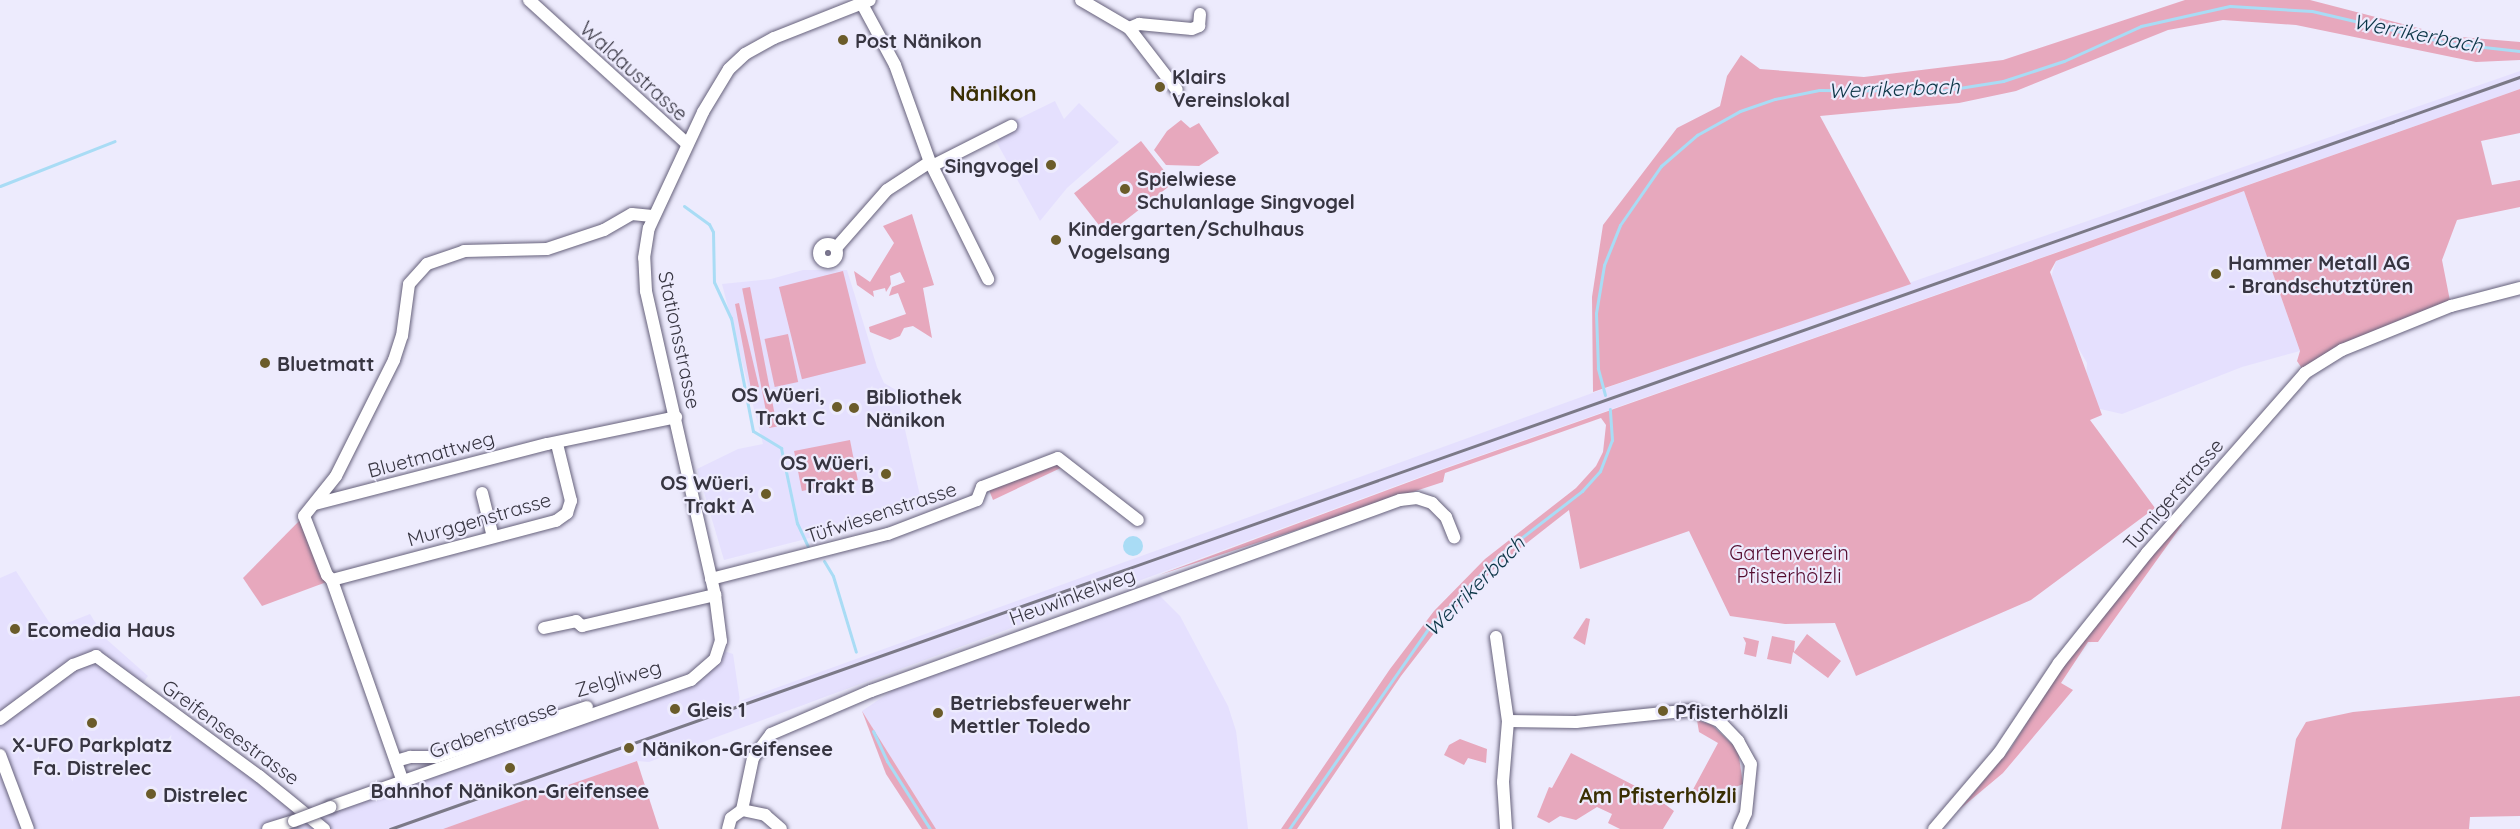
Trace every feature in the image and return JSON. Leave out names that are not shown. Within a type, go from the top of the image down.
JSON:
[{"type":"street","name":"Waldaustrasse","points":[[529,0],[687,144]]},
{"type":"street","points":[[1081,0],[1129,28],[1177,90]]},
{"type":"street","name":"Stationsstrasse","points":[[718,649],[721,632],[715,595],[646,291],[645,243],[652,216],[687,144],[715,89],[736,61],[774,38],[866,2]]},
{"type":"street","points":[[866,2],[900,74],[931,164],[988,279]]},
{"type":"street","points":[[1129,28],[1139,24],[1192,29],[1199,26],[1200,14]]},
{"type":"street","points":[[836,248],[887,190],[931,164],[1011,126]]},
{"type":"street","points":[[403,782],[332,580],[327,575],[304,516],[339,471],[394,360],[402,336],[409,284],[427,264],[464,251],[547,249],[604,230],[632,214],[652,216]]},
{"type":"street","name":"Tumigerstrasse","points":[[1934,829],[2000,753],[2059,663],[2147,553],[2305,373],[2342,350],[2451,306],[2520,288]]},
{"type":"street","name":"Bluetmattweg","points":[[315,504],[676,417]]},
{"type":"street","name":"Murggenstrasse","points":[[332,580],[556,520],[567,513],[571,501],[557,444]]},
{"type":"street","name":"Tüfwiesenstrasse","points":[[711,579],[888,534],[977,500],[982,487],[1058,458],[1138,520]]},
{"type":"street","points":[[482,493],[493,537]]},
{"type":"street","name":"Heuwinkelweg","points":[[742,810],[753,758],[771,734],[871,691],[1400,500],[1417,498],[1432,503],[1446,517],[1454,537]]},
{"type":"street","points":[[544,628],[576,621],[582,626],[715,595]]},
{"type":"street","points":[[1496,637],[1508,721],[1503,782],[1506,829]]},
{"type":"street","name":"Grabenstrasse","points":[[268,829],[677,685],[702,673],[718,649]]},
{"type":"street","name":"Greifenseestrasse","points":[[0,719],[84,659],[96,657],[113,666],[324,829]]},
{"type":"street","name":"Zelgliweg","points":[[396,761],[410,757],[436,757],[656,683],[672,680],[677,685]]},
{"type":"street","points":[[1508,721],[1576,722],[1692,710],[1719,721],[1738,741],[1750,764],[1746,813],[1739,829]]},
{"type":"street","points":[[0,754],[28,829]]},
{"type":"street","points":[[728,829],[731,818],[742,810],[765,815],[782,829]]},
{"type":"shaded area","points":[[2520,71],[2520,89],[1439,470],[649,762],[637,761],[443,829],[0,829],[0,578],[16,571],[49,622],[57,627],[90,614],[105,638],[148,676],[139,688],[312,816],[677,685],[718,649],[733,654],[740,701],[1609,387]]},
{"type":"shaded area","name":"Singvogel","points":[[1055,101],[1064,119],[1079,103],[1119,142],[1067,188],[1040,221],[991,132]]},
{"type":"shaded area","points":[[2244,191],[2300,351],[2242,367],[2122,414],[2096,408],[2086,377],[2087,363],[2046,293],[2056,261]]},
{"type":"shaded area","points":[[803,270],[847,270],[877,367],[884,383],[896,390],[923,509],[724,560],[697,469],[738,449],[763,444],[722,284],[771,279]]},
{"type":"shaded area","points":[[1157,593],[1180,616],[1228,706],[1236,731],[1248,829],[936,829],[862,711],[905,682]]},
{"type":"green space","points":[[2185,0],[2310,0],[2449,36],[2520,42],[2520,60],[2476,62],[2296,25],[2223,20],[2168,30],[2016,91],[1959,103],[1820,116],[1911,284],[1593,392],[1592,297],[1603,225],[1677,128],[1720,106],[1727,76],[1741,55],[1760,69],[1864,77],[2003,60]]},
{"type":"green space","name":"Gartenverein Pfisterhölzli","points":[[2520,89],[2520,133],[2481,141],[2492,185],[2520,180],[2520,207],[2457,220],[2442,260],[2451,306],[2305,373],[2297,361],[2300,351],[2244,191],[2056,261],[2050,272],[2102,415],[2090,420],[2155,508],[2031,600],[1856,676],[1835,623],[1785,624],[1730,616],[1689,531],[1580,569],[1569,510],[1495,568],[1445,619],[1401,676],[1297,829],[1281,829],[1390,669],[1434,611],[1485,559],[1576,488],[1596,466],[1603,452],[1606,425],[1601,418],[1445,473],[1443,482],[1159,575],[1444,469]]},
{"type":"green space","points":[[1181,120],[1190,128],[1199,123],[1219,153],[1199,166],[1166,165],[1154,150],[1167,131]]},
{"type":"green space","name":"Spielwiese Schulanlage Singvogel","points":[[1141,141],[1174,183],[1107,235],[1074,193]]},
{"type":"green space","points":[[912,214],[934,285],[923,288],[932,338],[913,326],[904,328],[900,336],[890,340],[870,332],[869,327],[906,314],[898,293],[889,296],[892,287],[905,282],[900,272],[890,276],[891,284],[886,292],[885,288],[873,291],[874,297],[857,285],[854,271],[870,282],[894,243],[883,226]]},
{"type":"green space","points":[[843,271],[866,363],[802,379],[779,287]]},
{"type":"green space","points":[[750,287],[777,426],[769,428],[742,289]]},
{"type":"green space","points":[[739,303],[759,387],[751,389],[735,304]]},
{"type":"green space","points":[[788,334],[798,382],[775,387],[765,339]]},
{"type":"green space","points":[[850,440],[858,480],[802,491],[794,451]]},
{"type":"green space","points":[[1058,458],[1067,465],[993,500],[987,485]]},
{"type":"green space","points":[[304,516],[332,580],[262,606],[243,578]]},
{"type":"green space","points":[[2179,523],[2182,525],[2098,642],[2088,642],[2061,683],[2073,690],[2003,773],[1960,809],[2011,748],[2058,672]]},
{"type":"green space","points":[[1586,618],[1590,619],[1585,645],[1573,638]]},
{"type":"green space","points":[[1807,634],[1841,661],[1828,678],[1793,652],[1791,664],[1767,659],[1772,636],[1795,641],[1794,652]]},
{"type":"green space","points":[[1743,637],[1759,641],[1756,657],[1744,654],[1746,643]]},
{"type":"green space","points":[[2520,696],[2520,816],[2470,817],[2469,829],[2281,829],[2296,739],[2306,722],[2353,712]]},
{"type":"green space","points":[[862,711],[936,829],[922,829],[886,774]]},
{"type":"green space","points":[[1697,720],[1712,725],[1738,750],[1743,784],[1713,796],[1689,797],[1718,743],[1699,732]]},
{"type":"green space","points":[[1460,739],[1487,749],[1486,763],[1468,758],[1464,765],[1444,755],[1449,745]]},
{"type":"green space","points":[[1571,753],[1643,790],[1649,805],[1662,802],[1674,811],[1663,829],[1620,829],[1608,823],[1612,814],[1597,807],[1576,820],[1560,816],[1549,823],[1537,817],[1549,787],[1552,788]]},
{"type":"green space","points":[[637,761],[659,829],[443,829],[468,820]]},
{"type":"water","points":[[1133,536],[1140,539],[1143,546],[1140,553],[1133,556],[1126,553],[1123,546],[1126,539]]},
{"type":"waterway","name":"Werrikerbach","points":[[1605,395],[1598,368],[1596,313],[1604,265],[1620,225],[1661,166],[1697,135],[1740,111],[1775,99],[1819,90],[1940,91],[2003,81],[2064,61],[2141,26],[2230,6],[2312,11],[2448,43],[2520,51]]},
{"type":"waterway","points":[[0,186],[115,141]]},
{"type":"waterway","points":[[684,206],[709,224],[713,232],[714,282],[731,318],[753,431],[781,448],[797,523],[808,547]]},
{"type":"waterway","name":"Werrikerbach","points":[[1289,829],[1430,626],[1499,555],[1582,491],[1600,471],[1612,440],[1610,409]]},
{"type":"waterway","points":[[824,561],[833,576],[856,652]]},
{"type":"waterway","points":[[873,731],[887,761],[930,829]]},
{"type":"railway","points":[[390,829],[2520,77]]},
{"type":"place","name":"Post Nänikon","points":[[843,40]]},
{"type":"place","name":"Klairs Vereinslokal","points":[[1160,87]]},
{"type":"place","name":"Singvogel","points":[[1051,165]]},
{"type":"place","name":"Spielwiese Schulanlage Singvogel","points":[[1125,189]]},
{"type":"place","name":"Kindergarten/Schulhaus Vogelsang","points":[[1056,240]]},
{"type":"place","name":"Hammer Metall AG - Brandschutztüren","points":[[2216,274]]},
{"type":"place","name":"Bluetmatt","points":[[265,363]]},
{"type":"place","name":"OS Wüeri, Trakt C","points":[[837,407]]},
{"type":"place","name":"Bibliothek Nänikon","points":[[854,408]]},
{"type":"place","name":"OS Wüeri, Trakt B","points":[[886,474]]},
{"type":"place","name":"OS Wüeri, Trakt A","points":[[766,494]]},
{"type":"place","name":"Ecomedia Haus","points":[[15,629]]},
{"type":"place","name":"Gleis 1","points":[[675,709]]},
{"type":"place","name":"Pfisterhölzli","points":[[1663,711]]},
{"type":"place","name":"Betriebsfeuerwehr Mettler Toledo","points":[[938,713]]},
{"type":"place","name":"X-UFO Parkplatz Fa. Distrelec","points":[[92,723]]},
{"type":"place","name":"Nänikon-Greifensee","points":[[629,748]]},
{"type":"place","name":"Bahnhof Nänikon-Greifensee","points":[[510,768]]},
{"type":"place","name":"Distrelec","points":[[151,794]]},
{"type":"district","name":"Nänikon","points":[[993,94]]},
{"type":"district","name":"Am Pfisterhölzli","points":[[1658,795]]}]
